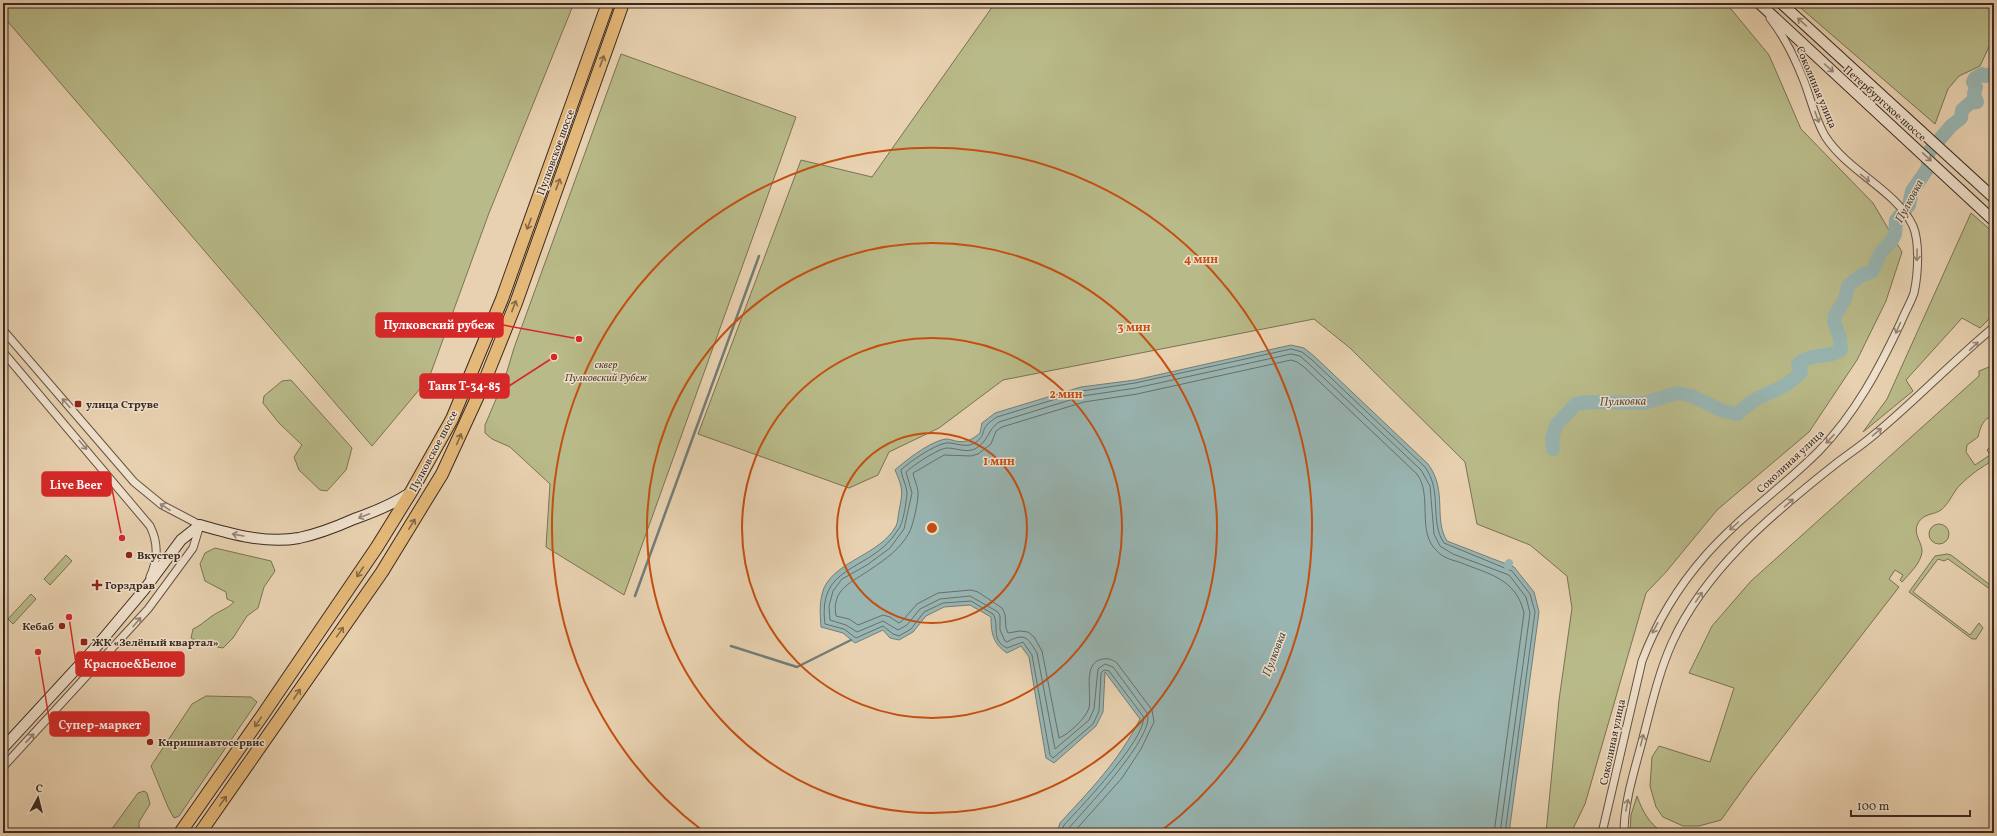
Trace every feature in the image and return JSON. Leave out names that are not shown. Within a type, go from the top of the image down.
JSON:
[{"type":"highway","name":"Пулковское шоссе","points":[[180,833],[377,547],[411,492],[452,419],[485,342],[608,3]]},
{"type":"highway","name":"Пулковское шоссе","points":[[200,833],[382,572],[442,474],[483,384],[516,303],[623,3]]},
{"type":"main road","name":"Петербургское шоссе","points":[[1759,3],[1898,130],[1991,218]]},
{"type":"main road","name":"Петербургское шоссе","points":[[1781,3],[1992,196]]},
{"type":"main road","points":[[3,748],[73,672],[144,590],[181,540],[200,525],[224,532],[256,538],[298,538],[322,532],[388,506],[411,492]]},
{"type":"street","name":"Петербургское шоссе","points":[[1759,3],[1779,30]]},
{"type":"street","name":"Соколиная улица","points":[[1602,833],[1637,679],[1652,636],[1681,585],[1706,555],[1731,529],[1817,453],[1852,413],[1871,382],[1914,292],[1918,254],[1916,236],[1909,219],[1895,202],[1842,158],[1824,134],[1791,51],[1779,30]]},
{"type":"street","points":[[1624,833],[1624,820],[1633,778],[1661,671],[1672,642],[1681,626],[1698,598],[1720,567],[1746,541],[1809,486],[1890,422],[1994,327]]},
{"type":"street","points":[[3,330],[134,482],[162,505],[200,525],[193,548],[148,609],[3,767]]},
{"type":"street","points":[[3,352],[150,526],[156,540],[156,553],[153,570],[144,590]]},
{"type":"green space","points":[[3,3],[574,3],[489,213],[429,378],[372,446],[3,16]]},
{"type":"green space","points":[[995,3],[1726,3],[1769,55],[1801,129],[1873,203],[1902,252],[1886,301],[1857,360],[1809,432],[1717,510],[1666,572],[1646,593],[1585,804],[1571,833],[1546,833],[1559,700],[1572,608],[1567,576],[1530,545],[1477,524],[1465,462],[1350,348],[1314,319],[1003,380],[939,428],[889,452],[878,475],[849,488],[698,434],[801,160],[872,177]]},
{"type":"green space","points":[[1795,3],[1994,3],[1994,36],[1980,66],[1959,76],[1948,89],[1935,124]]},
{"type":"green space","name":"сквер Пулковский Рубеж","points":[[621,54],[796,117],[624,595],[546,547],[550,484],[510,447],[492,439],[485,433],[485,425],[505,378],[514,348]]},
{"type":"green space","points":[[1971,213],[1994,233],[1994,314],[1980,328],[1962,318],[1906,380],[1913,391],[1863,432],[1887,399]]},
{"type":"green space","points":[[1994,365],[1993,416],[1984,421],[1978,437],[1967,445],[1966,452],[1975,465],[1990,455],[1987,450],[1990,447],[1994,451],[1994,460],[1976,471],[1964,481],[1941,510],[1923,517],[1920,520],[1916,527],[1916,531],[1922,552],[1917,564],[1902,582],[1900,580],[1903,575],[1895,570],[1889,579],[1899,587],[1751,778],[1721,820],[1699,826],[1683,826],[1663,817],[1656,807],[1650,786],[1652,757],[1659,746],[1710,762],[1734,688],[1689,673],[1712,626],[1751,581],[1979,376],[1979,371]]},
{"type":"green space","points":[[291,380],[352,448],[346,470],[327,491],[320,490],[299,470],[294,457],[302,445],[279,423],[263,403],[264,396],[282,381]]},
{"type":"green space","points":[[1939,524],[1946,527],[1949,534],[1946,541],[1939,544],[1932,541],[1929,534],[1932,527]]},
{"type":"green space","points":[[215,548],[271,561],[275,571],[264,587],[258,608],[247,616],[233,638],[223,648],[203,644],[191,638],[193,629],[234,602],[227,599],[226,592],[205,581],[200,564],[205,553]]},
{"type":"green space","points":[[1947,554],[1951,555],[1994,588],[1994,592],[1948,559],[1944,561],[1938,559],[1913,592],[1970,635],[1979,623],[1983,628],[1976,639],[1972,639],[1909,592],[1935,556]]},
{"type":"green space","points":[[66,555],[72,561],[50,585],[44,579]]},
{"type":"green space","points":[[31,594],[36,599],[13,624],[8,619]]},
{"type":"green space","points":[[206,696],[251,697],[257,702],[179,816],[174,818],[151,766],[192,704]]},
{"type":"green space","points":[[144,791],[147,793],[150,804],[139,822],[139,833],[109,833],[138,793]]},
{"type":"green space","points":[[1637,796],[1650,822],[1664,833],[1630,833],[1631,815]]},
{"type":"water","points":[[1291,345],[1304,348],[1314,356],[1428,464],[1434,474],[1437,484],[1441,523],[1447,541],[1514,567],[1534,592],[1539,612],[1509,833],[1057,833],[1060,823],[1094,786],[1113,762],[1132,734],[1140,719],[1105,672],[1103,712],[1096,726],[1054,763],[1046,758],[1029,657],[1021,646],[1007,653],[1002,650],[992,633],[991,617],[970,605],[944,607],[926,616],[913,632],[899,640],[890,638],[883,630],[855,643],[843,633],[821,627],[820,612],[824,588],[830,578],[838,571],[870,551],[889,536],[898,521],[902,494],[900,481],[895,470],[926,447],[940,440],[946,439],[959,442],[969,440],[980,433],[982,423],[995,413],[1081,387],[1135,380]]},
{"type":"waterway","name":"Пулковка","points":[[1553,449],[1552,439],[1556,425],[1576,404],[1588,402],[1644,403],[1677,393],[1692,396],[1723,411],[1738,414],[1746,406],[1762,396],[1786,385],[1794,379],[1801,372],[1798,364],[1804,360],[1815,356],[1830,355],[1841,350],[1840,338],[1834,322],[1835,315],[1845,299],[1848,286],[1862,275],[1872,272],[1881,252],[1891,242],[1895,234],[1896,220],[1909,205],[1912,191],[1928,168],[1928,153],[1951,126],[1961,118],[1962,110],[1970,103],[1977,102],[1974,94],[1976,87],[1973,82],[1975,78],[1982,74],[1985,76],[1994,73]]},
{"type":"waterway","points":[[635,596],[759,256]]},
{"type":"waterway","points":[[731,646],[797,667],[851,640]]},
{"type":"place","name":"Пулковский рубеж","points":[[579,339]]},
{"type":"place","name":"Танк Т-34-85","points":[[554,357]]},
{"type":"place","name":"улица Струве","points":[[78,404]]},
{"type":"place","name":"Live Beer","points":[[122,538]]},
{"type":"place","name":"Вкустер","points":[[129,555]]},
{"type":"place","name":"Горздрав","points":[[97,585]]},
{"type":"place","name":"Красное&Белое","points":[[69,617]]},
{"type":"place","name":"Кебаб","points":[[62,626]]},
{"type":"place","name":"ЖК «Зелёный квартал»","points":[[84,642]]},
{"type":"place","name":"Супер-маркет","points":[[38,652]]},
{"type":"place","name":"Киришиавтосервис","points":[[150,742]]}]
